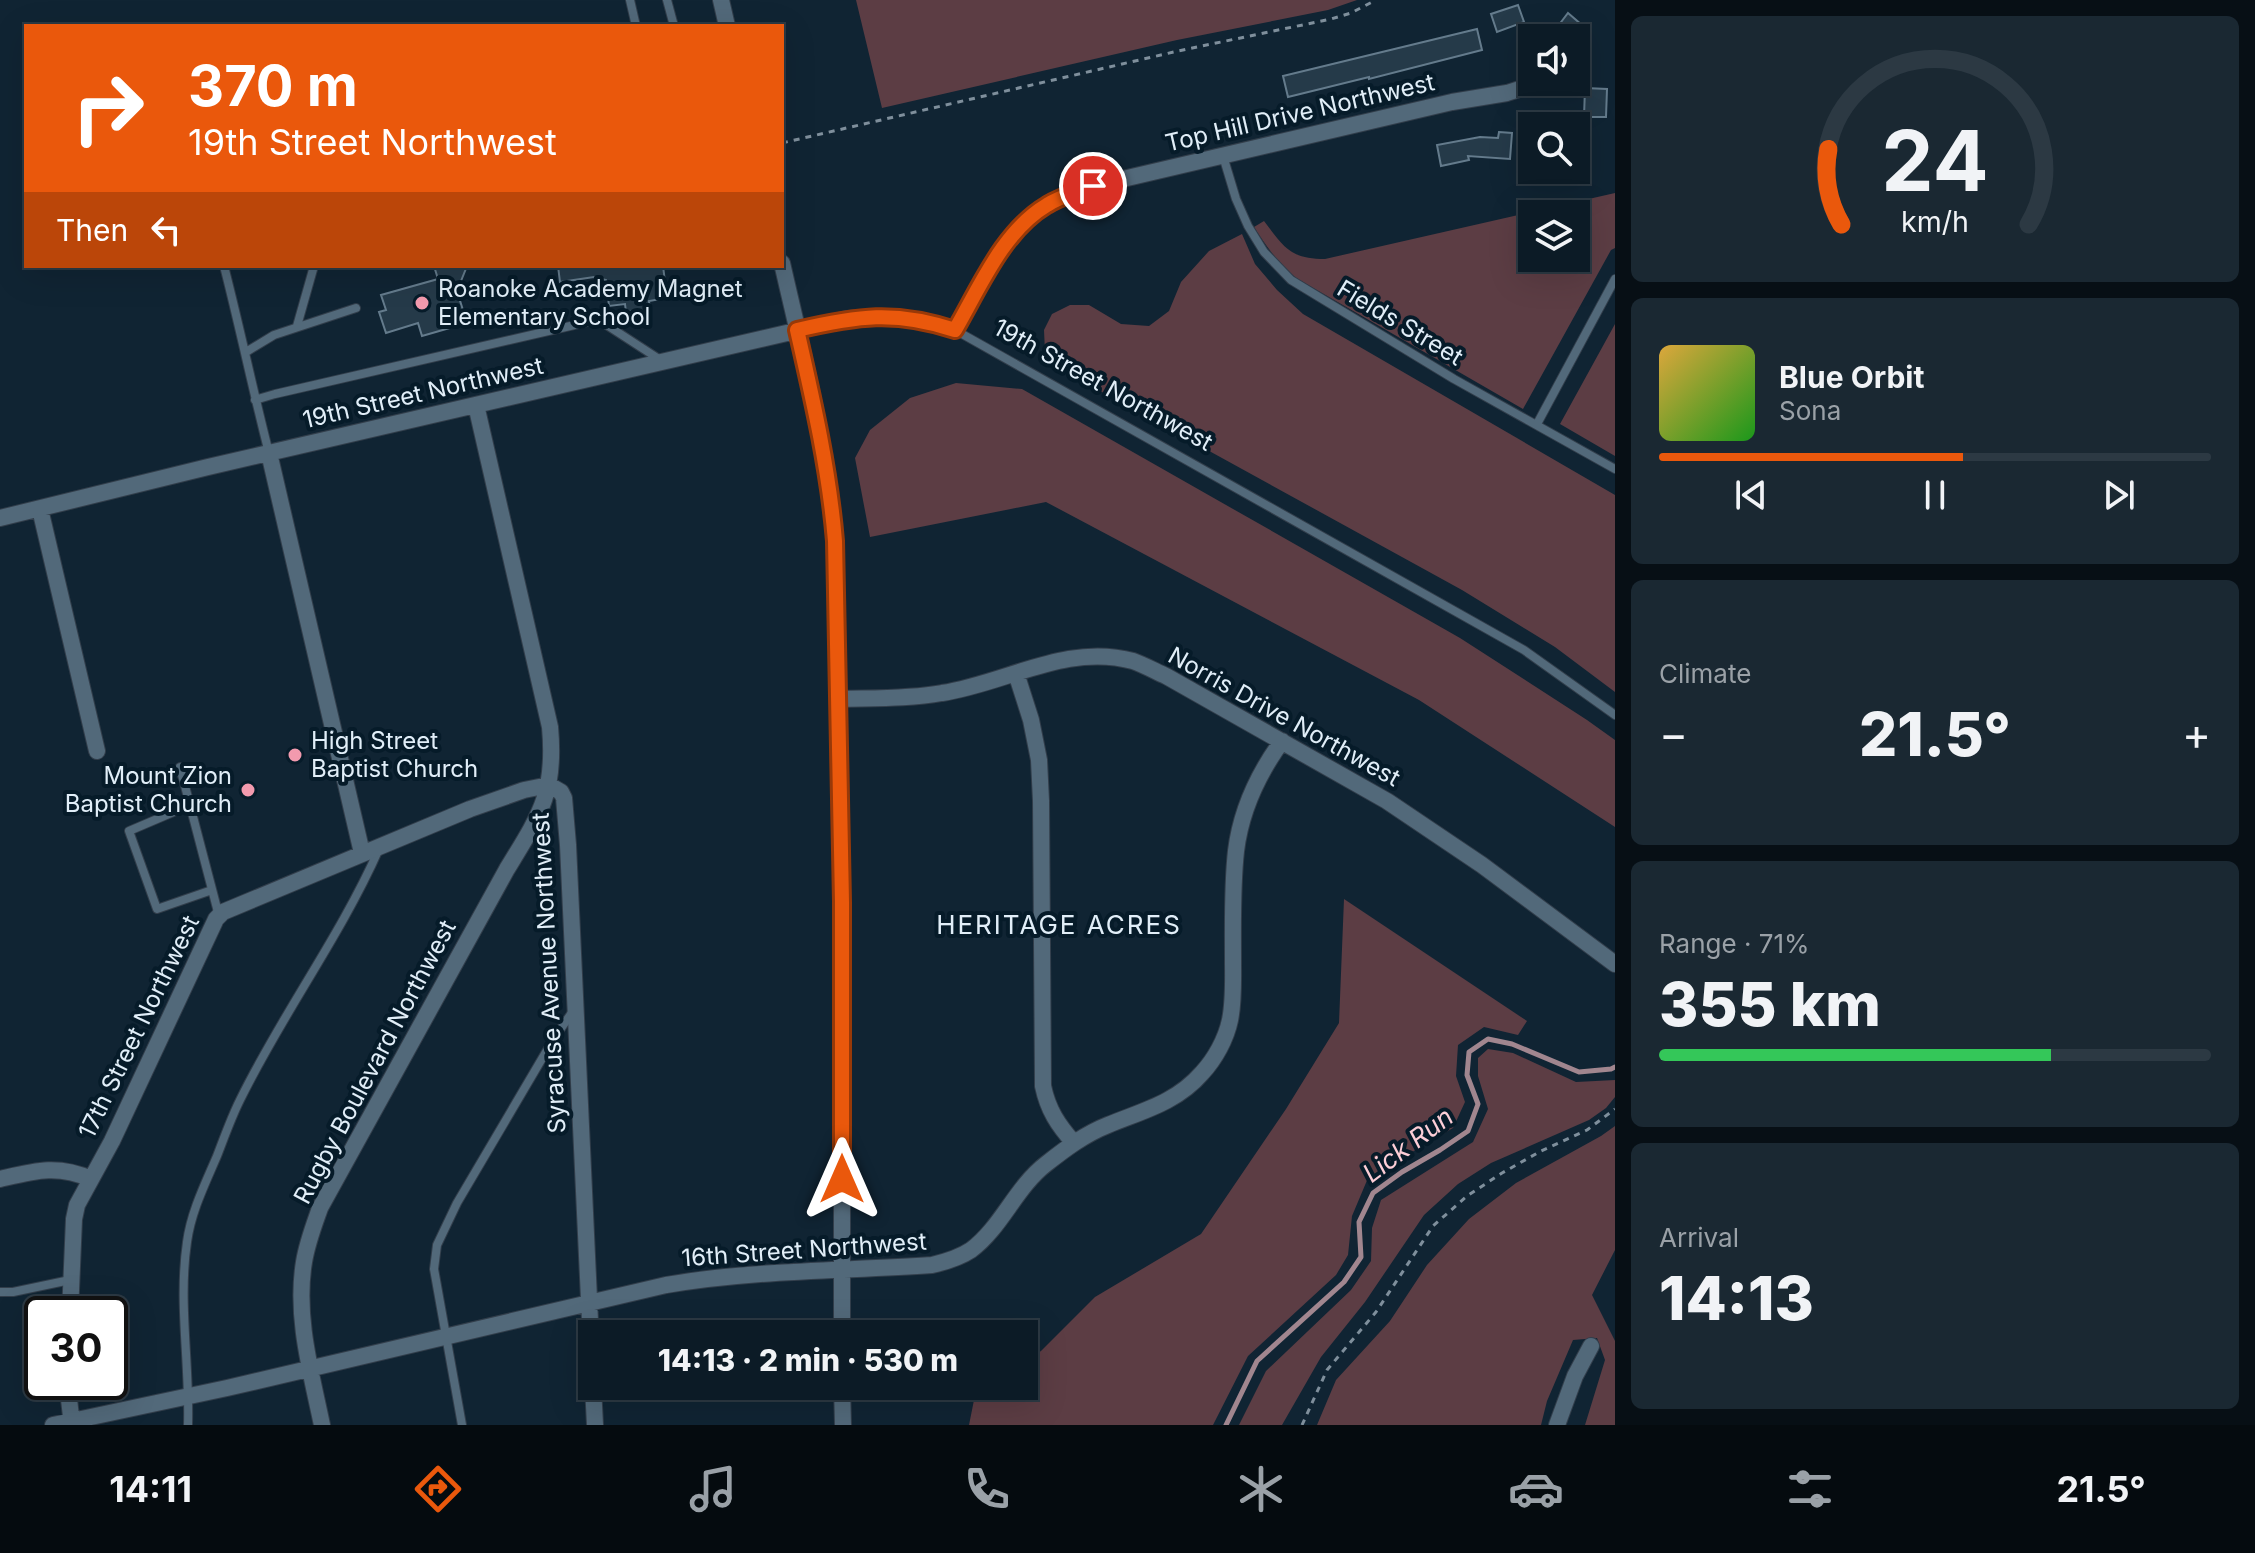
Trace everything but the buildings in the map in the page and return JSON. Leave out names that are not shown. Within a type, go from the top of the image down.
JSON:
[{"type":"street","points":[[721,0],[727,24]]},
{"type":"street","name":"Top Hill Drive Northwest","points":[[955,330],[1013,235],[1047,204],[1093,186],[1452,102],[1518,89]]},
{"type":"street","points":[[783,268],[815,408],[831,496],[837,611],[842,902],[842,1320]]},
{"type":"street","name":"19th Street Northwest","points":[[0,518],[847,319],[877,316],[906,318],[955,330]]},
{"type":"street","name":"Syracuse Avenue Northwest","points":[[476,405],[550,727],[552,751],[549,785],[561,792],[564,798],[590,1320]]},
{"type":"street","points":[[269,453],[362,853]]},
{"type":"street","points":[[40,509],[97,751]]},
{"type":"street","name":"Norris Drive Northwest","points":[[839,699],[941,694],[1088,655],[1135,662],[1166,676],[1387,801],[1482,865],[1615,964]]},
{"type":"street","points":[[1016,673],[1031,720],[1039,760],[1043,1086],[1054,1118],[1074,1143]]},
{"type":"street","name":"16th Street Northwest","points":[[53,1425],[687,1281],[932,1265],[969,1251],[983,1239],[1033,1176],[1074,1143],[1105,1126],[1167,1102],[1194,1081],[1216,1054],[1230,1020],[1233,992],[1236,848],[1251,794],[1263,768],[1282,741]]},
{"type":"street","name":"17th Street Northwest","points":[[0,1179],[49,1169],[75,1172],[91,1179],[223,912],[501,797],[549,785]]},
{"type":"street","name":"Rugby Boulevard Northwest","points":[[322,1425],[304,1334],[301,1298],[304,1262],[311,1233],[320,1208],[534,825],[549,785]]},
{"type":"street","points":[[71,1296],[74,1219],[77,1205],[91,1179]]},
{"type":"street","points":[[1557,1425],[1575,1376],[1591,1346]]},
{"type":"street","points":[[69,1400],[71,1423]]},
{"type":"street","points":[[594,1400],[595,1425]]},
{"type":"street","points":[[842,1400],[843,1425]]},
{"type":"lane","points":[[630,0],[636,24]]},
{"type":"lane","points":[[667,0],[673,24]]},
{"type":"lane","name":"Fields Street","points":[[1223,156],[1248,226],[1264,252],[1291,280],[1454,379],[1615,469]]},
{"type":"lane","points":[[225,268],[269,453]]},
{"type":"lane","points":[[297,326],[313,268]]},
{"type":"lane","points":[[1537,424],[1615,279]]},
{"type":"lane","points":[[246,352],[274,335],[356,308]]},
{"type":"lane","points":[[255,400],[592,321],[602,322],[663,362]]},
{"type":"lane","name":"19th Street Northwest","points":[[955,330],[1486,628],[1560,674],[1615,715]]},
{"type":"lane","points":[[180,767],[219,917]]},
{"type":"lane","points":[[190,805],[129,831],[157,909],[212,890]]},
{"type":"lane","points":[[188,1425],[184,1263],[194,1212],[240,1100],[369,873],[381,845]]},
{"type":"lane","points":[[462,1425],[434,1269],[437,1245],[457,1203],[575,1007]]},
{"type":"lane","points":[[0,1292],[71,1280]]},
{"type":"path","points":[[784,143],[1178,51],[1331,19],[1376,0]]},
{"type":"path","points":[[1302,1425],[1327,1370],[1376,1312],[1433,1226],[1467,1196],[1502,1173],[1587,1130],[1615,1109]]},
{"type":"shaded area","points":[[856,0],[1357,0],[1328,10],[1177,40],[882,108]]},
{"type":"shaded area","points":[[1615,193],[1615,248],[1611,250],[1523,409],[1296,278],[1273,254],[1254,227],[1264,221],[1289,250],[1325,259],[1518,215],[1518,272],[1590,272],[1590,200],[1584,200]]},
{"type":"shaded area","points":[[1242,234],[1255,264],[1303,314],[1615,495],[1615,692],[1555,647],[1462,590],[1060,369],[1045,352],[1044,330],[1052,314],[1070,305],[1089,305],[1121,324],[1149,326],[1169,311],[1181,282],[1209,251]]},
{"type":"shaded area","points":[[1615,324],[1615,456],[1560,424]]},
{"type":"shaded area","points":[[956,383],[1022,389],[1460,638],[1587,720],[1615,740],[1615,827],[1419,700],[1046,502],[870,537],[855,458],[870,430],[910,398]]},
{"type":"shaded area","points":[[1344,899],[1527,1021],[1518,1035],[1484,1027],[1458,1045],[1456,1076],[1465,1102],[1453,1128],[1368,1178],[1352,1216],[1348,1255],[1336,1275],[1248,1356],[1213,1425],[969,1425],[974,1400],[1038,1400],[1038,1353],[1095,1297],[1201,1234],[1286,1109],[1339,1023]]},
{"type":"shaded area","points":[[1488,1049],[1513,1053],[1576,1082],[1615,1080],[1615,1097],[1589,1120],[1491,1163],[1458,1184],[1424,1215],[1365,1302],[1321,1357],[1282,1425],[1239,1425],[1266,1371],[1351,1290],[1371,1261],[1372,1228],[1381,1200],[1473,1142],[1488,1109],[1478,1076],[1478,1058]]},
{"type":"shaded area","points":[[1615,1126],[1615,1250],[1592,1295],[1615,1341],[1615,1425],[1585,1425],[1605,1360],[1597,1338],[1573,1340],[1547,1401],[1541,1425],[1317,1425],[1336,1380],[1390,1321],[1427,1265],[1469,1219],[1516,1183]]},
{"type":"waterway","name":"Lick Run","points":[[1226,1425],[1257,1361],[1344,1282],[1361,1257],[1359,1222],[1373,1193],[1468,1131],[1478,1104],[1467,1075],[1469,1052],[1488,1039],[1512,1044],[1579,1072],[1615,1067]]},
{"type":"place","name":"Roanoke Academy Magnet Elementary School","points":[[422,303]]},
{"type":"place","name":"High Street Baptist Church","points":[[295,755]]},
{"type":"place","name":"Mount Zion Baptist Church","points":[[248,790]]},
{"type":"district","name":"HERITAGE ACRES","points":[[1059,925]]},
{"type":"route","points":[[842,1179],[842,902],[835,541],[831,496],[797,330],[877,316],[931,322],[955,330],[995,261],[1032,215],[1047,204],[1093,186]]}]
